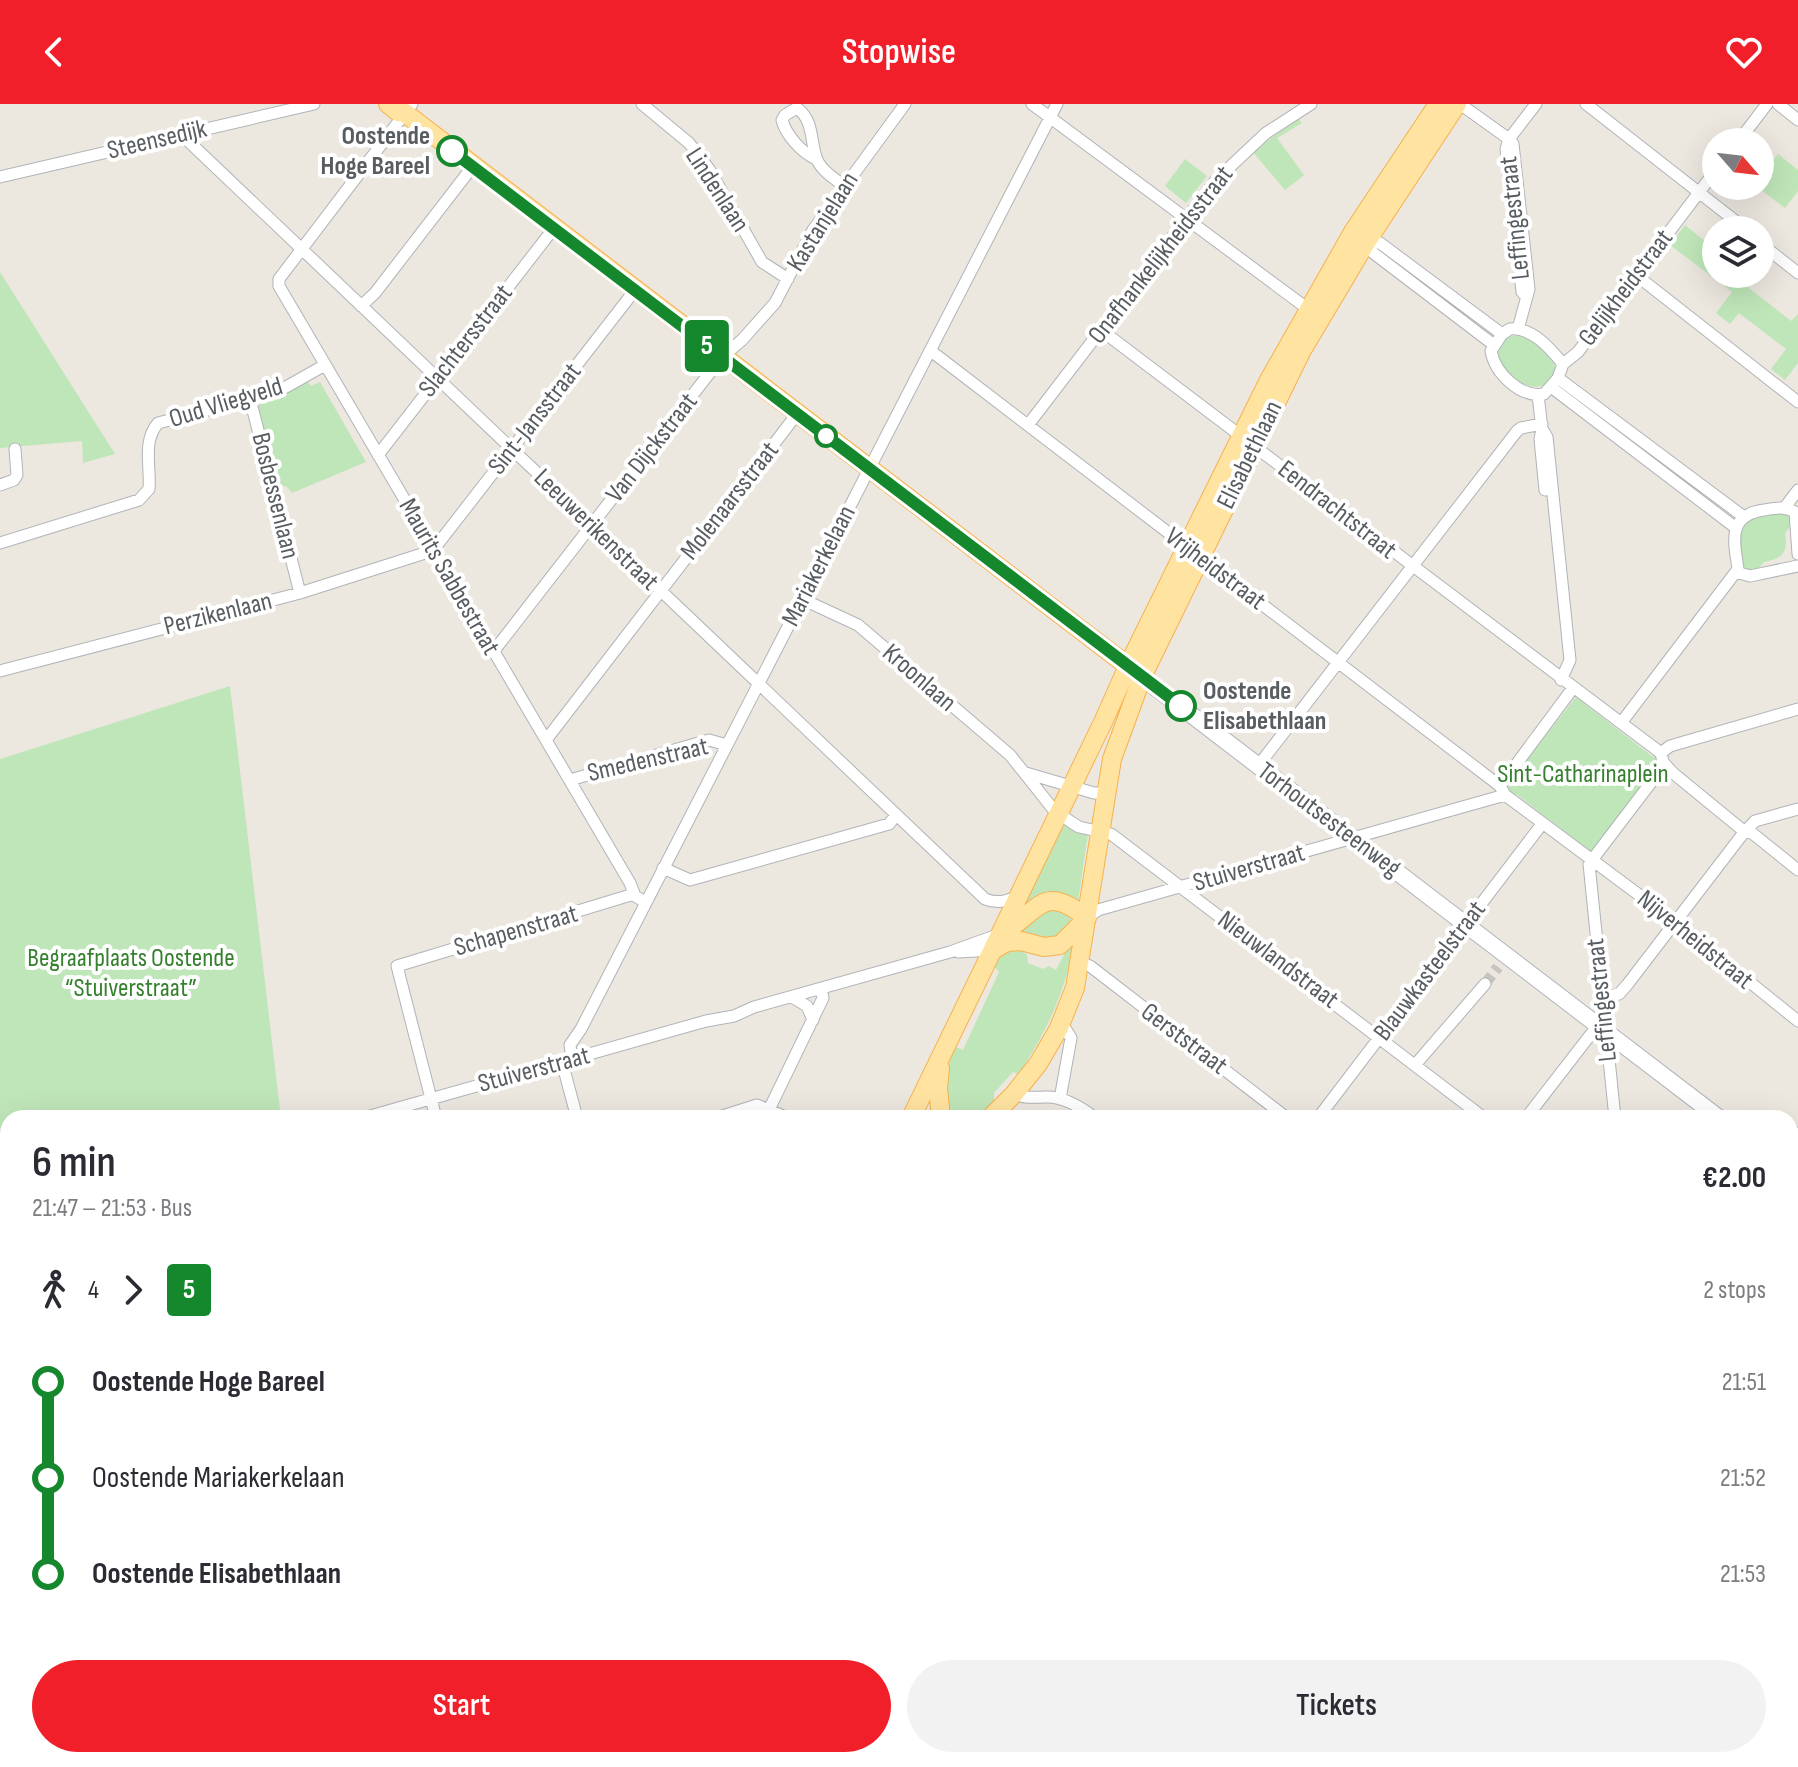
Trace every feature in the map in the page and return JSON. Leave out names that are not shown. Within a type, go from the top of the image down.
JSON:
[{"type":"main road","name":"Torhoutsesteenweg","points":[[388,104],[398,112],[406,107],[473,166],[1135,671]]},
{"type":"main road","name":"Elisabethlaan","points":[[1247,441],[1301,352],[1360,236],[1438,104]]},
{"type":"main road","name":"Elisabethlaan","points":[[915,1110],[1072,785],[1135,671],[1308,309],[1459,104]]},
{"type":"main road","name":"Elisabethlaan","points":[[998,1110],[1038,1064],[1075,988],[1112,759],[1135,671]]},
{"type":"main road","name":"Elisabethlaan","points":[[997,942],[1045,901],[1062,901],[1087,918]]},
{"type":"main road","points":[[997,942],[1021,941],[1044,947],[1060,945],[1087,918]]},
{"type":"main road","name":"Elisabethlaan","points":[[943,1110],[938,1088],[944,1050]]},
{"type":"street","name":"Steensedijk","points":[[0,177],[314,104]]},
{"type":"street","name":"Lindenlaan","points":[[642,104],[689,143],[709,169],[762,262],[788,279]]},
{"type":"street","name":"Kastanjelaan","points":[[726,360],[775,303],[813,230],[905,104]]},
{"type":"street","points":[[1032,104],[1308,309]]},
{"type":"street","name":"Mariakerkelaan","points":[[567,1060],[570,1045],[581,1029],[1057,104]]},
{"type":"street","name":"Onafhankelijkheidsstraat","points":[[1028,425],[1216,180],[1246,149],[1311,104]]},
{"type":"street","name":"Leffingestraat","points":[[1459,104],[1513,144],[1529,289],[1518,329]]},
{"type":"street","points":[[1509,139],[1536,104]]},
{"type":"street","points":[[1586,104],[1729,216]]},
{"type":"street","points":[[1749,104],[1764,108],[1749,128]]},
{"type":"street","points":[[1778,104],[1798,120]]},
{"type":"street","points":[[302,249],[406,107]]},
{"type":"street","name":"Leeuwerikenstraat","points":[[184,133],[185,138],[985,899],[993,903],[1020,896]]},
{"type":"street","points":[[816,159],[844,186]]},
{"type":"street","points":[[361,306],[375,293],[473,166]]},
{"type":"street","name":"Gelijkheidstraat","points":[[1563,364],[1578,352],[1702,188]]},
{"type":"street","name":"Slachtersstraat","points":[[378,455],[554,228]]},
{"type":"street","points":[[1360,236],[1380,243],[1502,334]]},
{"type":"street","points":[[1360,236],[1372,252],[1494,345]]},
{"type":"street","name":"Maurits Sabbestraat","points":[[302,249],[278,282],[634,894],[645,902]]},
{"type":"street","points":[[1774,254],[1798,273]]},
{"type":"street","points":[[1636,275],[1798,402]]},
{"type":"street","name":"Sint-Jansstraat","points":[[434,549],[635,290]]},
{"type":"street","points":[[1518,329],[1541,341],[1563,364],[1544,394],[1525,392],[1498,372],[1491,351],[1502,334],[1518,329]]},
{"type":"street","name":"Eendrachtstraat","points":[[1101,330],[1412,567],[1564,674],[1573,688]]},
{"type":"street","name":"Vrijheidstraat","points":[[931,351],[1502,790]]},
{"type":"street","name":"Van Dijckstraat","points":[[493,652],[726,360]]},
{"type":"street","name":"Oud Vliegveld","points":[[0,543],[139,500],[149,489],[148,444],[152,430],[158,423],[286,387],[325,365]]},
{"type":"street","points":[[1554,382],[1646,452],[1736,528]]},
{"type":"street","points":[[1538,395],[1542,427],[1547,437],[1554,546],[1570,660],[1564,674]]},
{"type":"street","name":"Bosbessenlaan","points":[[250,399],[300,593]]},
{"type":"street","name":"Molenaarsstraat","points":[[546,740],[797,414]]},
{"type":"street","points":[[1258,766],[1517,431],[1542,427]]},
{"type":"street","points":[[0,485],[14,480],[17,475],[15,449]]},
{"type":"street","points":[[1646,452],[1744,517]]},
{"type":"street","points":[[1785,507],[1798,490]]},
{"type":"street","points":[[1621,723],[1738,569],[1734,534],[1744,517],[1756,511],[1785,507],[1795,512],[1798,554]]},
{"type":"street","name":"Perzikenlaan","points":[[0,671],[300,593],[434,549]]},
{"type":"street","points":[[1736,572],[1741,576],[1798,566]]},
{"type":"street","name":"Kroonlaan","points":[[802,599],[858,625],[1010,755],[1059,813]]},
{"type":"street","name":"Torhoutsesteenweg","points":[[1135,671],[1466,924],[1502,961],[1602,1028],[1709,1110]]},
{"type":"street","points":[[1798,709],[1670,746],[1662,757],[1659,772],[1592,859],[1542,824],[1502,790],[1573,688],[1662,757],[1745,832],[1752,833],[1798,870]]},
{"type":"street","name":"Smedenstraat","points":[[570,780],[709,740],[727,745]]},
{"type":"street","points":[[1025,773],[1094,793],[1106,793]]},
{"type":"street","name":"Stuiverstraat","points":[[1087,918],[1098,910],[1354,839],[1502,790]]},
{"type":"street","points":[[1604,997],[1619,994],[1627,985],[1755,821],[1798,809]]},
{"type":"street","points":[[1059,813],[1079,827],[1099,831]]},
{"type":"street","points":[[663,868],[690,880],[889,824],[896,815]]},
{"type":"street","name":"Blauwkasteelstraat","points":[[1324,1110],[1542,824]]},
{"type":"street","name":"Nieuwlandstraat","points":[[1099,831],[1111,834],[1474,1110]]},
{"type":"street","name":"Leffingestraat","points":[[1592,859],[1589,882],[1604,997],[1602,1028],[1614,1110]]},
{"type":"street","name":"Nijverheidstraat","points":[[1592,859],[1798,1021]]},
{"type":"street","points":[[1589,882],[1608,872]]},
{"type":"street","name":"Schapenstraat","points":[[431,1098],[397,966],[634,894]]},
{"type":"street","name":"Stuiverstraat","points":[[950,952],[997,942]]},
{"type":"street","name":"Stuiverstraat","points":[[390,1110],[706,1021],[732,1010],[754,1007],[950,952],[997,942]]},
{"type":"street","name":"Gerststraat","points":[[1080,962],[1090,966],[1277,1110]]},
{"type":"street","points":[[1415,1065],[1485,984]]},
{"type":"street","points":[[768,1110],[823,998],[821,989]]},
{"type":"street","points":[[792,997],[807,1006],[813,1020]]},
{"type":"street","points":[[1060,1099],[1071,1038],[1061,1022]]},
{"type":"street","points":[[1533,1110],[1602,1028]]},
{"type":"street","points":[[581,1029],[588,1055]]},
{"type":"street","points":[[567,1060],[576,1110]]},
{"type":"street","points":[[1066,1079],[1078,1105]]},
{"type":"street","points":[[1014,1094],[1024,1098],[1060,1099],[1085,1110]]},
{"type":"street","points":[[431,1098],[434,1110]]},
{"type":"street","points":[[741,1110],[757,1105],[763,1110]]},
{"type":"green space","points":[[1299,119],[1302,123],[1277,138],[1304,175],[1285,190],[1252,151]]},
{"type":"green space","points":[[1778,154],[1798,170],[1798,191],[1785,208],[1774,200],[1774,159]]},
{"type":"green space","points":[[1185,159],[1207,176],[1186,203],[1165,186]]},
{"type":"green space","points":[[1685,225],[1702,239],[1702,269],[1670,245]]},
{"type":"green space","points":[[0,272],[115,454],[83,463],[82,441],[0,448]]},
{"type":"green space","points":[[1727,288],[1749,288],[1791,321],[1798,314],[1798,363],[1785,380],[1771,369],[1786,349],[1739,313],[1730,324],[1716,313],[1732,292]]},
{"type":"green space","points":[[1512,336],[1530,339],[1545,350],[1555,365],[1555,376],[1548,384],[1537,387],[1524,385],[1511,378],[1502,366],[1498,349],[1504,339]]},
{"type":"green space","points":[[308,382],[311,386],[320,382],[366,462],[292,493],[278,484],[257,407]]},
{"type":"green space","points":[[1788,511],[1795,520],[1785,533],[1783,554],[1764,562],[1755,572],[1744,574],[1740,528],[1748,519]]},
{"type":"green space","name":"Begraafplaats Oostende “Stuiverstraat”","points":[[230,686],[280,1110],[0,1110],[0,759]]},
{"type":"green space","name":"Sint-Catharinaplein","points":[[1576,697],[1653,757],[1656,755],[1659,764],[1591,851],[1575,843],[1576,840],[1516,794],[1514,796],[1507,785]]},
{"type":"green space","points":[[1064,823],[1075,831],[1088,834],[1078,902],[1019,914]]},
{"type":"green space","points":[[1051,906],[1070,915],[1070,926],[1056,940],[1024,935],[1022,928]]},
{"type":"green space","points":[[1073,948],[1054,1010],[1018,1074],[1013,1072],[994,1093],[994,1102],[987,1110],[951,1110],[946,1094],[947,1074],[954,1046],[963,1050],[999,972],[994,966],[1005,953],[1022,950],[1027,955],[1028,963],[1056,970],[1066,951]]},
{"type":"tunnel","points":[[1485,984],[1498,967]]},
{"type":"bus line","name":"5","points":[[452,151],[1181,706]]},
{"type":"place","name":"Oostende Hoge Bareel","points":[[452,151]]},
{"type":"place","name":"Oostende Elisabethlaan","points":[[1181,706]]}]
